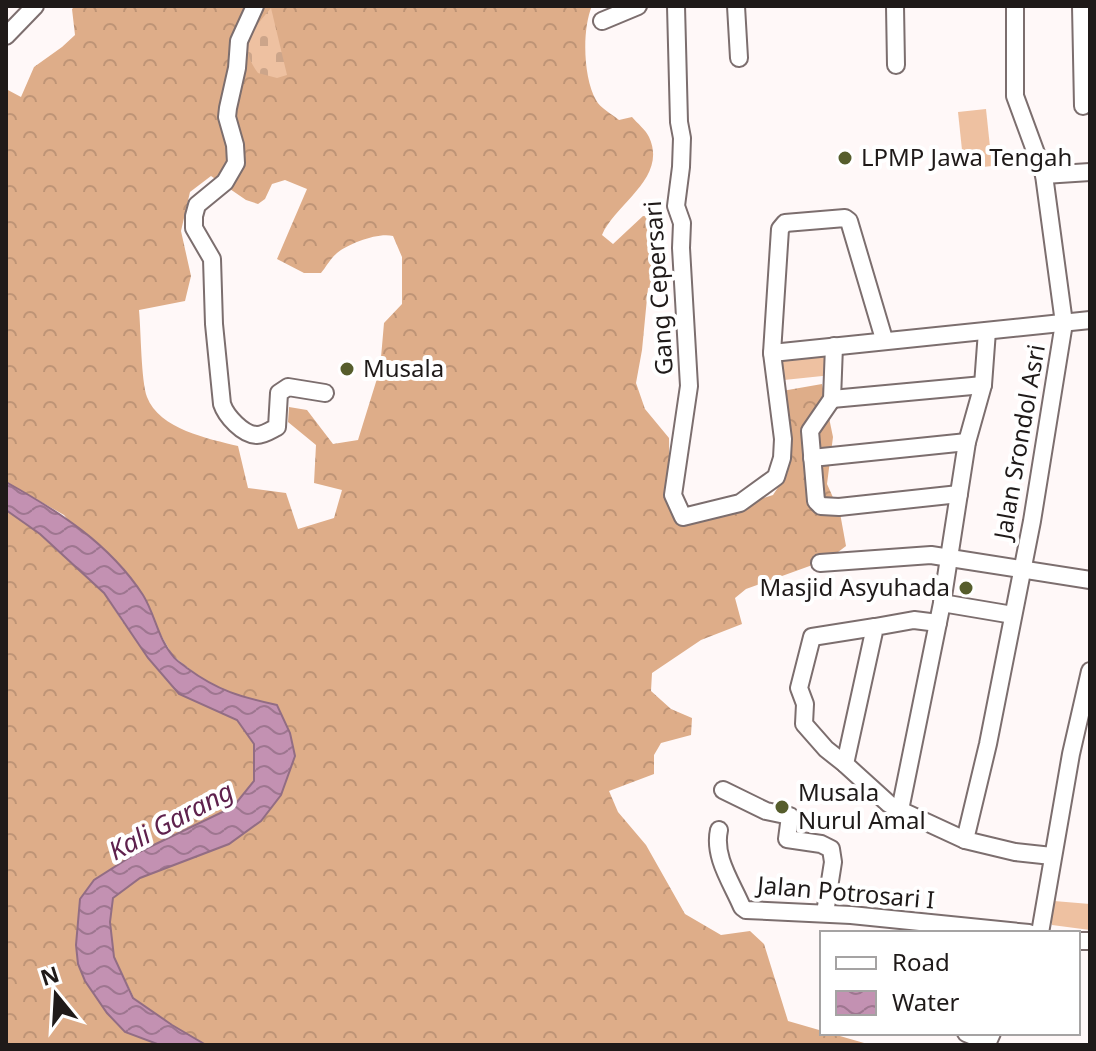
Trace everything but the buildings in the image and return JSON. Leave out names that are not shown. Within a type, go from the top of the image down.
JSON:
[{"type":"street","points":[[6,36],[35,6]]},
{"type":"street","points":[[255,6],[239,41],[237,68],[228,108],[236,163],[225,182],[197,205],[194,216],[194,228],[212,259],[214,324],[222,404],[226,413],[246,432],[256,435],[277,427],[279,393],[288,387],[325,393]]},
{"type":"street","points":[[602,21],[638,6]]},
{"type":"street","name":"Gang Cepersari","points":[[676,6],[682,138],[681,167],[675,194],[682,223],[689,386],[673,495],[683,517],[740,503],[775,479],[782,458],[783,439],[772,353]]},
{"type":"street","points":[[736,6],[739,58]]},
{"type":"street","points":[[895,6],[896,65]]},
{"type":"street","name":"Jalan Srondol Asri","points":[[965,840],[1023,569],[1064,323],[1044,175],[1015,96],[1015,6]]},
{"type":"street","points":[[1081,6],[1083,106]]},
{"type":"street","points":[[1044,175],[1090,172]]},
{"type":"street","points":[[772,353],[780,229],[790,221],[845,218],[849,221],[884,339]]},
{"type":"street","name":"Jalan Srondol Asri","points":[[772,353],[1090,320]]},
{"type":"street","name":"Jalan Srondol Asri","points":[[900,810],[942,603],[967,442],[983,385],[987,331]]},
{"type":"street","points":[[834,346],[832,399],[810,431],[814,493],[821,506],[839,507],[959,494]]},
{"type":"street","name":"Jalan Srondol Asri","points":[[832,399],[983,385]]},
{"type":"street","points":[[812,458],[967,442]]},
{"type":"street","name":"Jalan Srondol Asri","points":[[820,563],[909,555],[950,556],[1090,580]]},
{"type":"street","points":[[942,603],[1013,615]]},
{"type":"street","points":[[938,623],[901,621],[812,637],[799,689],[805,704],[804,724],[826,749],[900,810],[965,840],[1015,852],[1052,856]]},
{"type":"street","points":[[845,764],[875,627]]},
{"type":"street","points":[[1040,931],[1052,856],[1090,671]]},
{"type":"street","points":[[723,790],[766,811],[790,816],[787,839],[821,844],[831,849],[833,862],[825,913]]},
{"type":"street","name":"Jalan Potrosari I","points":[[719,830],[717,839],[721,859],[742,907],[754,911],[825,913],[1009,931]]},
{"type":"street","points":[[971,1035],[988,1042],[991,1035]]},
{"type":"green space","points":[[75,6],[592,6],[585,53],[588,79],[596,100],[619,120],[632,117],[648,134],[653,152],[652,165],[646,178],[602,235],[613,244],[643,216],[659,218],[659,237],[653,246],[664,261],[670,277],[664,283],[648,288],[636,383],[645,409],[669,438],[670,511],[708,514],[773,495],[788,472],[788,437],[782,391],[822,384],[833,437],[827,484],[840,513],[846,546],[829,559],[746,589],[735,598],[742,624],[701,640],[652,673],[651,691],[671,709],[692,718],[691,735],[661,743],[654,755],[654,774],[609,791],[618,812],[646,845],[685,914],[721,935],[750,931],[764,944],[788,1021],[820,1030],[820,1035],[836,1035],[871,1045],[206,1045],[172,1026],[134,998],[114,957],[110,922],[113,898],[140,878],[229,844],[260,821],[277,705],[238,697],[210,685],[173,656],[157,628],[64,515],[6,482],[6,89],[21,97],[34,67],[75,35],[72,9]],"holes":[[[211,176],[246,200],[258,204],[265,199],[272,184],[285,180],[307,189],[277,259],[304,273],[321,273],[342,249],[380,236],[393,236],[402,257],[402,304],[384,323],[380,369],[358,440],[333,444],[307,410],[289,407],[288,422],[316,445],[314,483],[342,490],[334,518],[298,529],[286,493],[248,488],[238,446],[186,431],[173,425],[153,408],[147,397],[142,368],[139,310],[185,301],[191,276],[181,231],[190,192]]]},
{"type":"green space","points":[[271,8],[287,75],[277,78],[258,73],[248,47],[253,31]]},
{"type":"green space","points":[[986,109],[992,166],[964,169],[958,112]]},
{"type":"green space","points":[[829,350],[832,375],[784,380],[781,355]]},
{"type":"green space","points":[[6,510],[40,534],[104,593],[179,694],[237,720],[254,744],[254,781],[233,807],[175,834],[80,899],[160,1045],[6,1045]]},
{"type":"green space","points":[[1054,901],[1090,904],[1090,930],[1052,925],[1050,915]]},
{"type":"water","points":[[6,482],[63,517],[115,559],[143,595],[164,642],[176,659],[220,688],[277,705],[290,733],[295,756],[281,795],[261,821],[229,844],[140,878],[113,898],[110,922],[114,957],[133,998],[206,1045],[160,1045],[125,1032],[107,1013],[85,981],[78,964],[76,945],[80,899],[94,880],[135,854],[233,807],[254,781],[254,744],[237,720],[179,694],[148,658],[104,593],[40,534],[6,510]]},
{"type":"place","name":"LPMP Jawa Tengah","points":[[845,158]]},
{"type":"place","name":"Musala","points":[[347,369]]},
{"type":"place","name":"Masjid Asyuhada","points":[[966,588]]},
{"type":"place","name":"Musala Nurul Amal","points":[[782,807]]},
{"type":"water label","name":"Kali Garang","points":[[171,821]]}]
